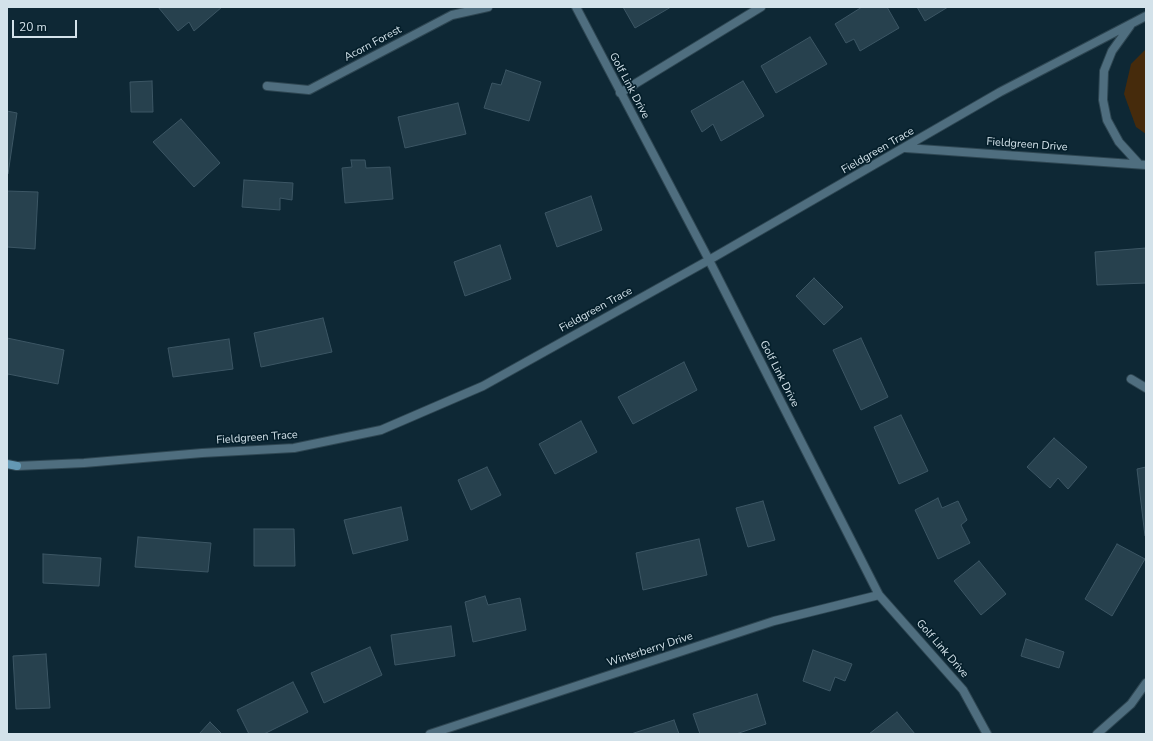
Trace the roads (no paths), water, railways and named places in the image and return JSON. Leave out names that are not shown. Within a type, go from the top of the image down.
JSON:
[{"type":"street","name":"Acorn Forest","points":[[267,86],[309,90],[452,15],[488,7]]},
{"type":"street","name":"Golf Link Drive","points":[[576,7],[709,260],[879,595],[963,690],[987,734]]},
{"type":"street","points":[[620,93],[761,7]]},
{"type":"street","name":"Fieldgreen Trace","points":[[7,464],[17,466],[84,463],[202,453],[294,448],[381,430],[483,386],[906,148],[1000,92],[1146,16]]},
{"type":"street","points":[[1132,23],[1112,51],[1104,71],[1103,100],[1107,120],[1119,142],[1143,164]]},
{"type":"street","name":"Fieldgreen Drive","points":[[906,148],[1143,164]]},
{"type":"street","points":[[1131,379],[1146,388]]},
{"type":"street","points":[[7,468],[17,466]]},
{"type":"street","name":"Winterberry Drive","points":[[430,734],[774,621],[879,595]]},
{"type":"street","points":[[1097,734],[1131,704],[1146,683]]}]
